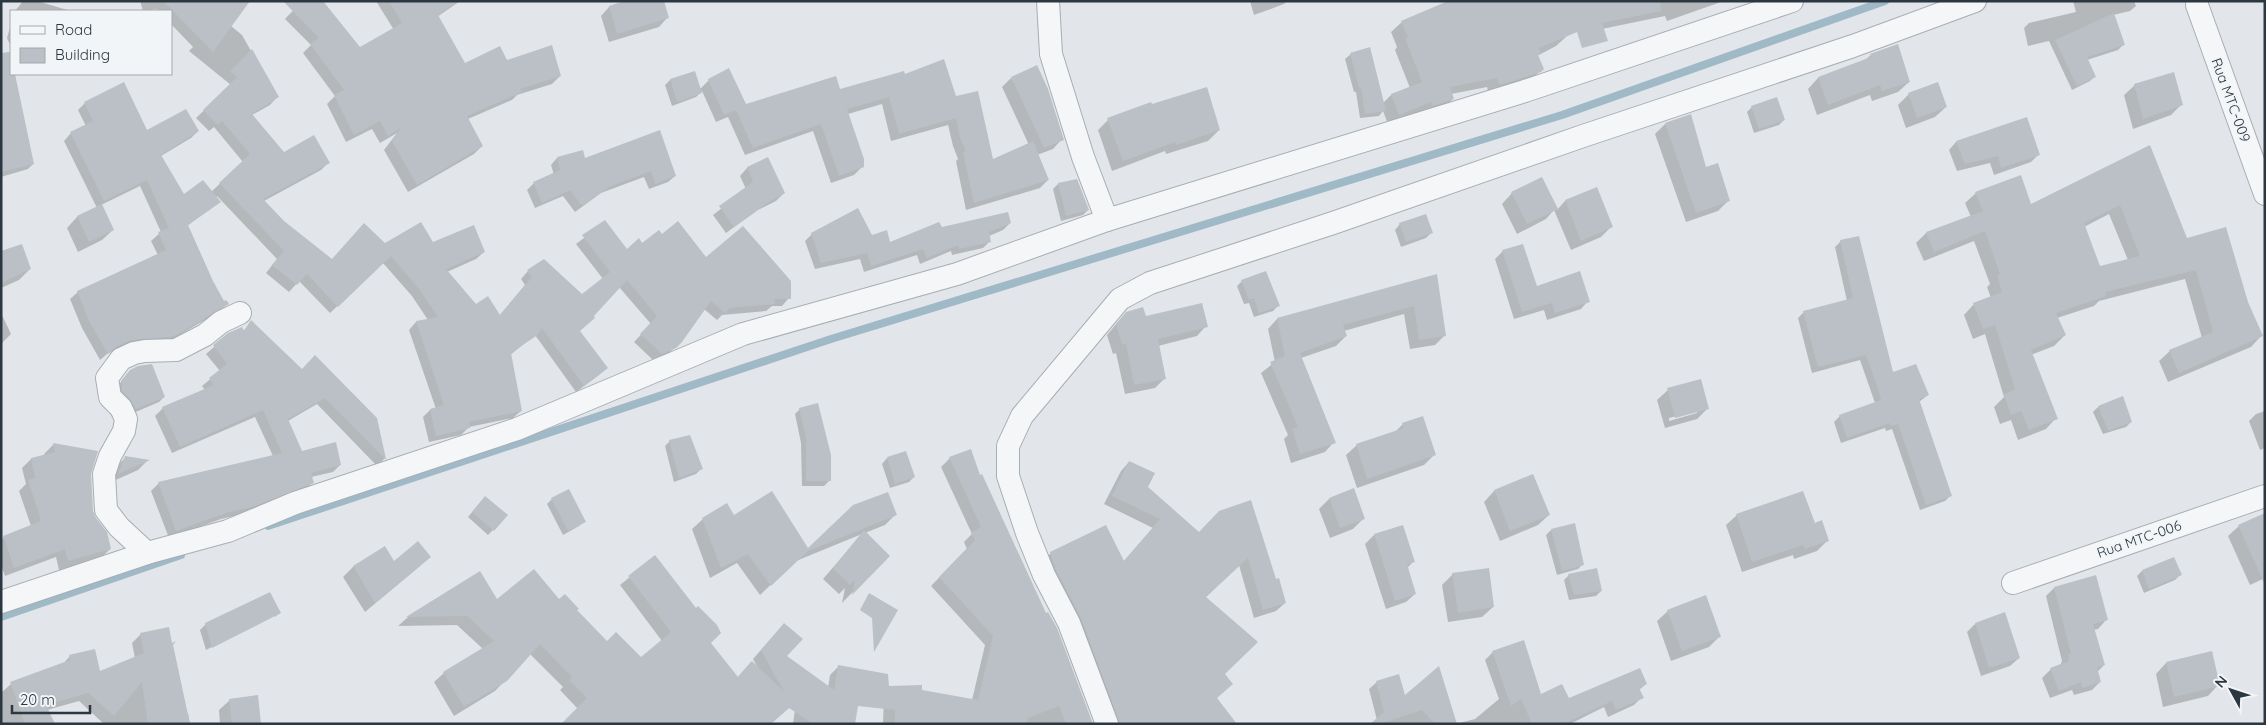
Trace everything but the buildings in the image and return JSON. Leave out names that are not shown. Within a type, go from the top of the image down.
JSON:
[{"type":"street","points":[[1048,1],[1050,54],[1082,158],[1106,220]]},
{"type":"street","points":[[1,602],[147,553],[228,531],[295,502],[517,428],[743,334],[958,274],[1106,220],[1525,91],[1792,1]]},
{"type":"street","points":[[1107,724],[1069,623],[1044,575],[1027,533],[1008,476],[1008,446],[1022,416],[1120,299],[1150,283],[1333,223],[1583,136],[1853,46],[1976,1]]},
{"type":"street","name":"Rua MTC-009","points":[[2197,5],[2259,162],[2265,194]]},
{"type":"street","points":[[147,553],[119,527],[106,510],[104,474],[110,456],[124,431],[126,420],[121,408],[110,397],[107,378],[121,359],[134,353],[145,351],[176,350],[205,335],[221,322],[240,313]]},
{"type":"street","name":"Rua MTC-006","points":[[2013,583],[2265,496]]},
{"type":"waterway","points":[[268,526],[831,339],[1562,115],[1885,1]]},
{"type":"waterway","points":[[1,617],[181,555]]}]
